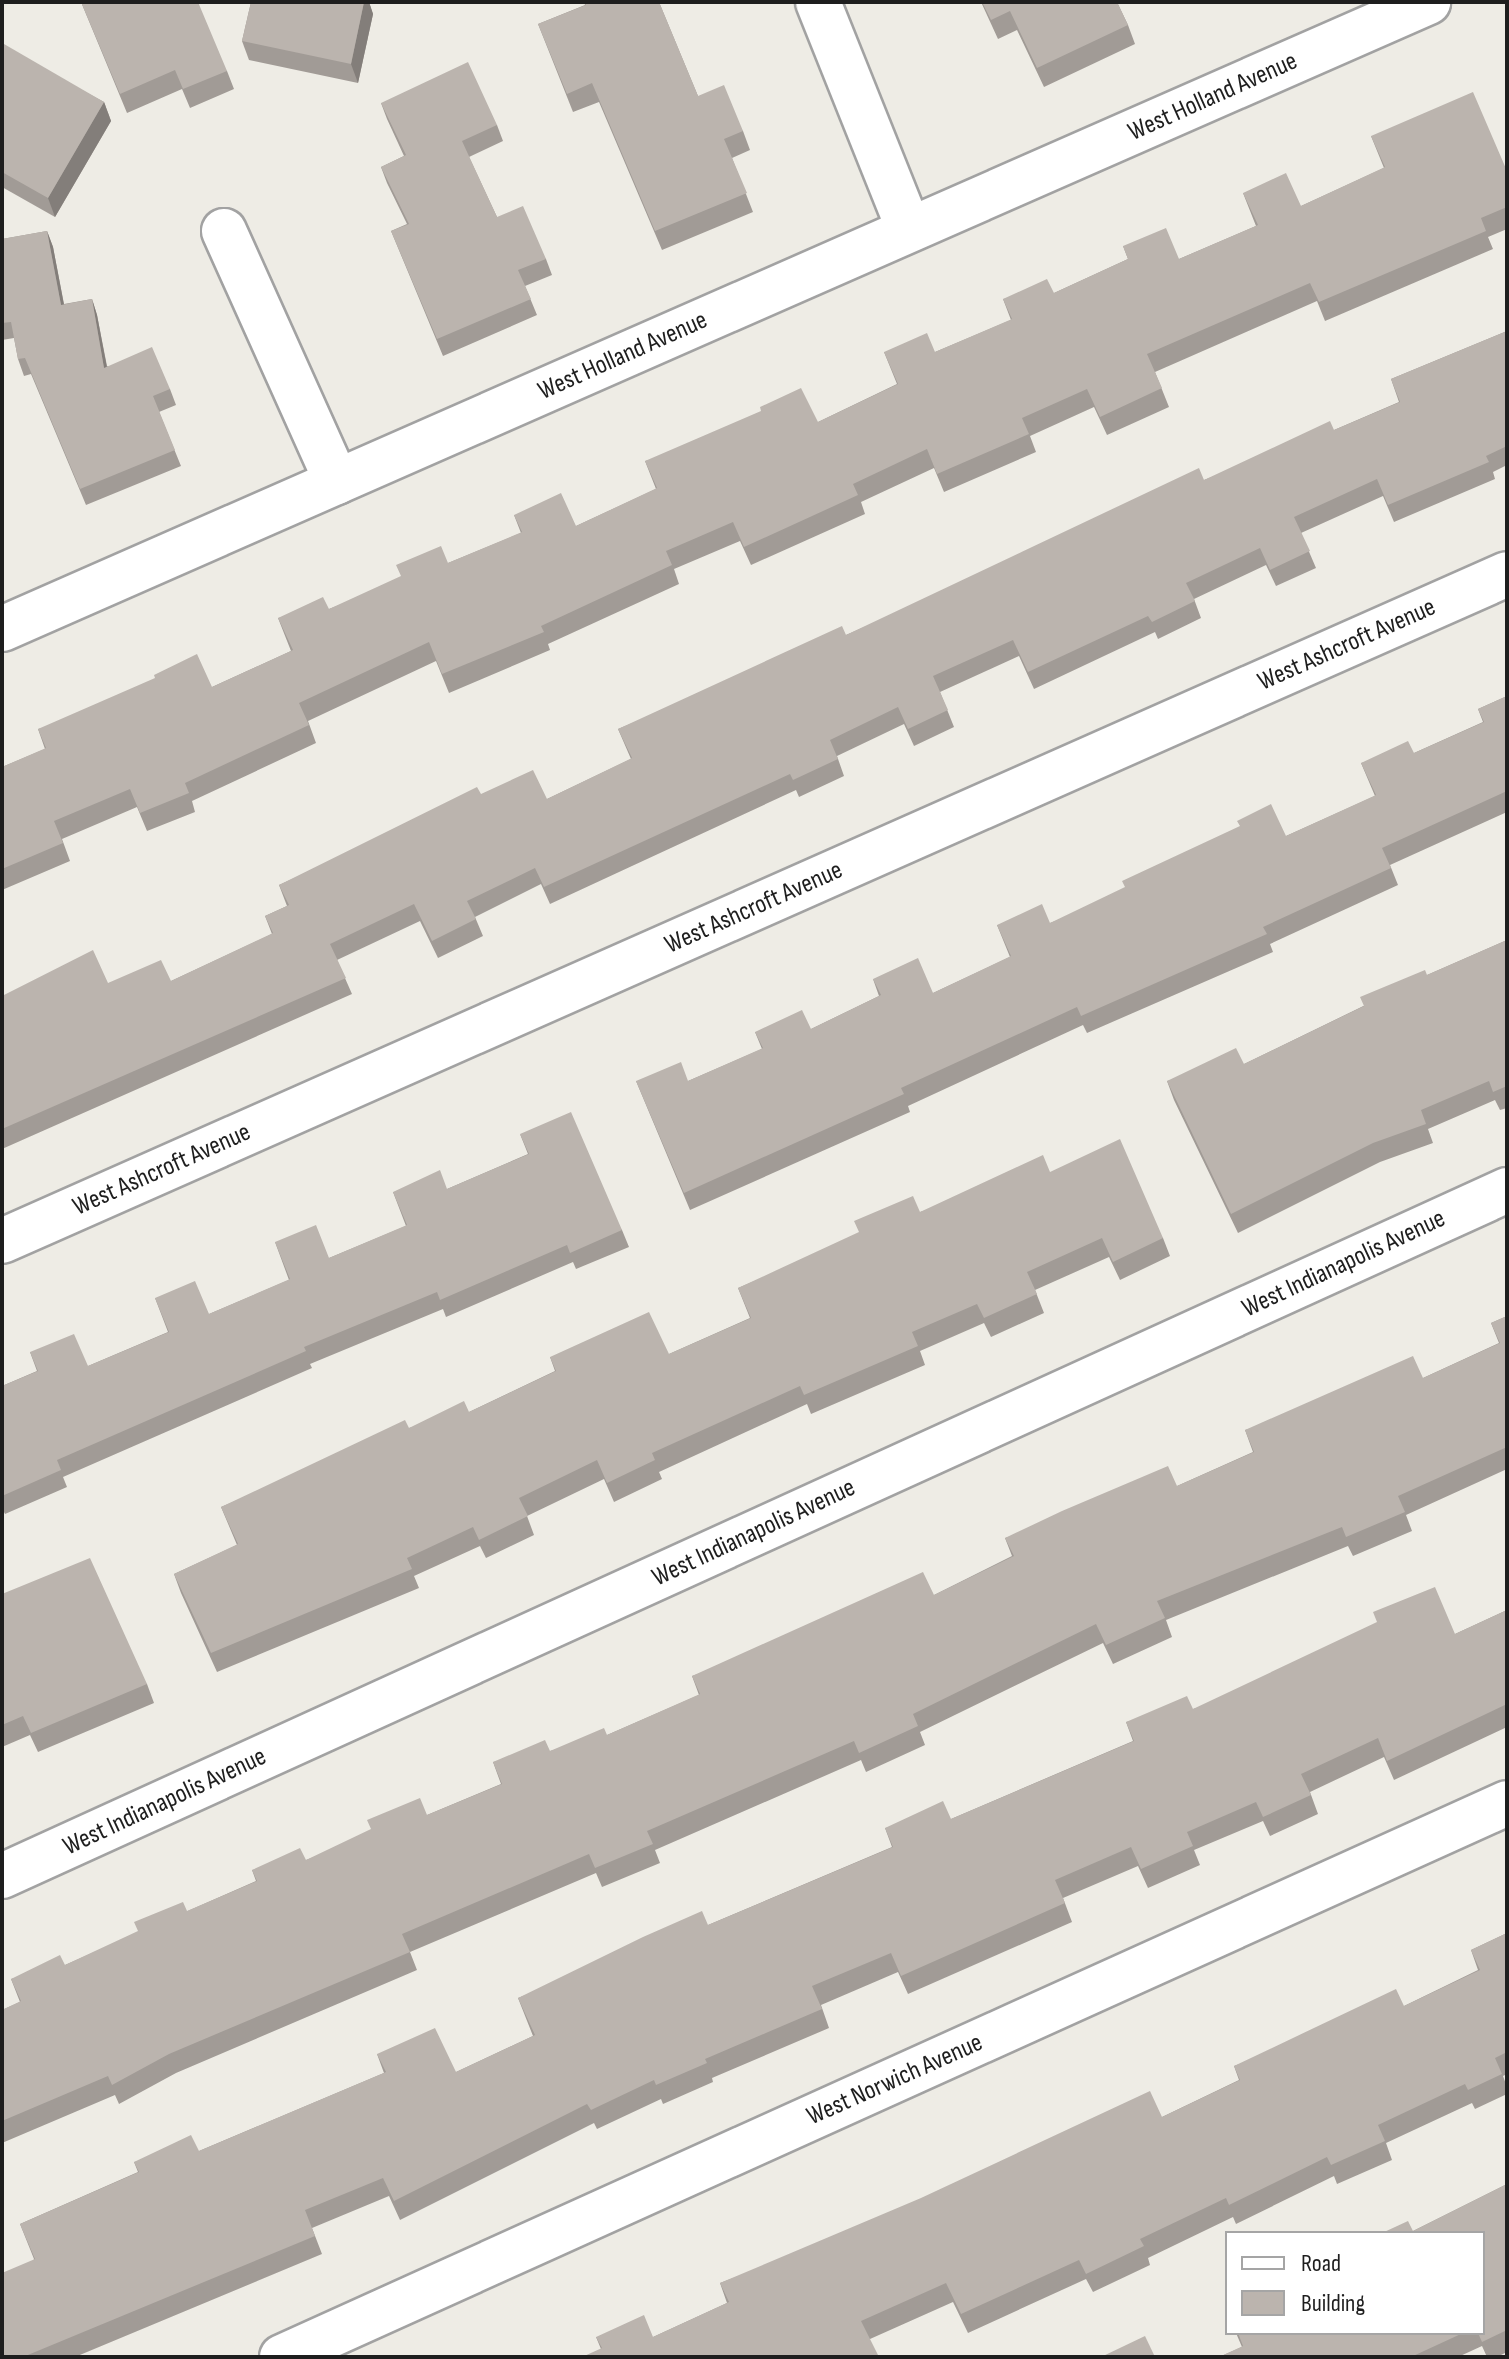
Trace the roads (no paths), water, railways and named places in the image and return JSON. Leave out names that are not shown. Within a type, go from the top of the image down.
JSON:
[{"type":"street","points":[[818,2],[909,230]]},
{"type":"street","name":"West Holland Avenue","points":[[2,629],[1428,2]]},
{"type":"street","points":[[224,231],[337,482]]},
{"type":"street","name":"West Ashcroft Avenue","points":[[2,1241],[1507,574]]},
{"type":"street","name":"West Indianapolis Avenue","points":[[2,1876],[1507,1190]]},
{"type":"street","name":"West Norwich Avenue","points":[[282,2357],[1507,1803]]}]
